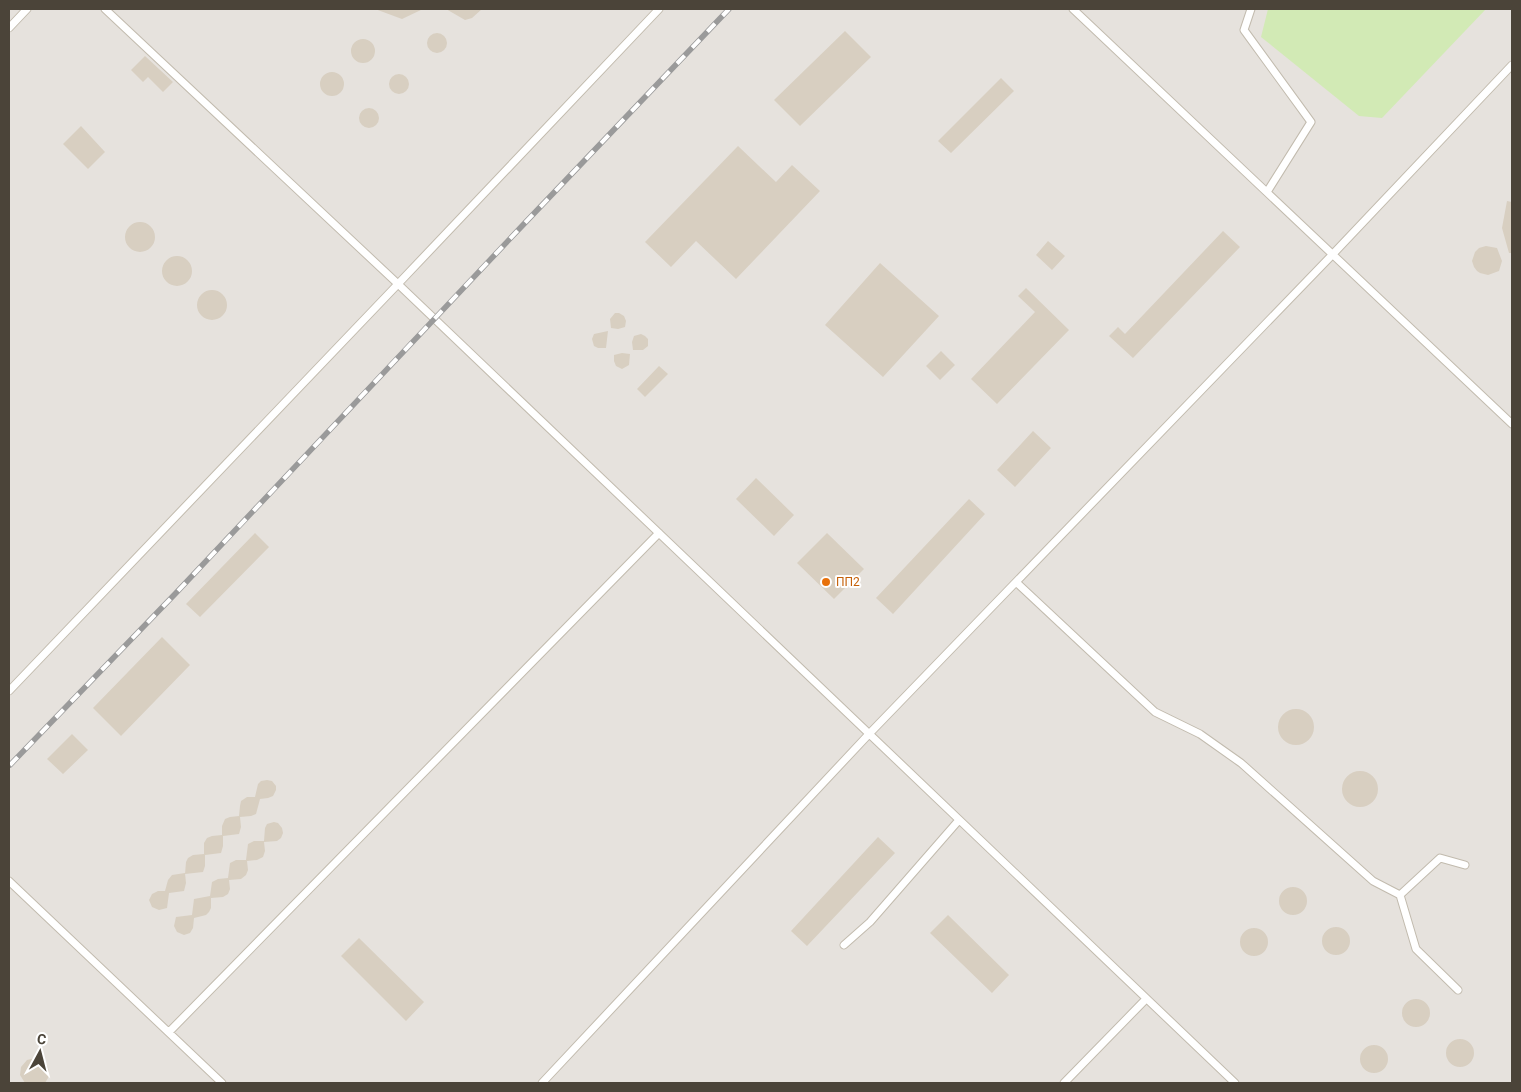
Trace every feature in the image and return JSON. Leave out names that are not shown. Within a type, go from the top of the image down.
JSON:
[{"type":"lane","points":[[9,28],[27,9]]},
{"type":"lane","points":[[105,9],[398,284],[1235,1083]]},
{"type":"lane","points":[[9,691],[659,9]]},
{"type":"lane","points":[[1073,9],[1512,424]]},
{"type":"lane","points":[[1251,9],[1244,30],[1311,122],[1267,192]]},
{"type":"lane","points":[[542,1083],[869,734],[1333,254],[1512,65]]},
{"type":"lane","points":[[169,1032],[659,533]]},
{"type":"lane","points":[[1016,582],[1154,712],[1200,734],[1241,763],[1373,881],[1400,895],[1416,950],[1458,990]]},
{"type":"lane","points":[[844,945],[870,922],[959,820]]},
{"type":"lane","points":[[1400,895],[1440,858],[1464,865]]},
{"type":"lane","points":[[9,881],[222,1083]]},
{"type":"lane","points":[[1064,1083],[1146,999]]},
{"type":"shaded area","points":[[9,9],[1512,9],[1512,1083],[9,1083]]},
{"type":"green space","points":[[1268,9],[1486,9],[1382,118],[1359,116],[1261,37]]},
{"type":"building","points":[[375,9],[423,9],[402,19]]},
{"type":"building","points":[[446,9],[482,9],[472,18],[465,20]]},
{"type":"building","points":[[845,31],[871,57],[800,126],[774,100]]},
{"type":"building","points":[[437,33],[444,36],[447,43],[444,50],[437,53],[430,50],[427,43],[430,36]]},
{"type":"building","points":[[363,39],[371,43],[375,51],[371,59],[363,63],[355,59],[351,51],[355,43]]},
{"type":"building","points":[[145,56],[173,82],[163,92],[148,77],[143,82],[131,70]]},
{"type":"building","points":[[332,72],[340,76],[344,84],[340,92],[332,96],[324,92],[320,84],[324,76]]},
{"type":"building","points":[[399,74],[406,77],[409,84],[406,91],[399,94],[392,91],[389,84],[392,77]]},
{"type":"building","points":[[1001,78],[1014,91],[951,153],[938,141]]},
{"type":"building","points":[[369,108],[376,111],[379,118],[376,125],[369,128],[362,125],[359,118],[362,111]]},
{"type":"building","points":[[81,126],[105,152],[88,169],[63,144]]},
{"type":"building","points":[[738,146],[776,182],[792,165],[820,191],[736,279],[696,241],[671,267],[645,242]]},
{"type":"building","points":[[1507,201],[1512,202],[1512,253],[1509,253],[1502,228]]},
{"type":"building","points":[[140,222],[146,223],[154,231],[154,243],[146,251],[140,252],[134,251],[126,243],[125,237],[126,231],[134,223]]},
{"type":"building","points":[[1223,231],[1240,247],[1133,358],[1109,336],[1118,327],[1125,334]]},
{"type":"building","points":[[1048,241],[1065,256],[1052,270],[1036,255]]},
{"type":"building","points":[[1486,246],[1497,248],[1502,261],[1499,271],[1488,275],[1477,271],[1472,261],[1475,252],[1479,248]]},
{"type":"building","points":[[177,256],[183,257],[191,265],[191,277],[183,285],[177,286],[171,285],[163,277],[162,271],[163,265],[171,257]]},
{"type":"building","points":[[880,263],[939,316],[883,377],[825,325]]},
{"type":"building","points":[[1026,288],[1069,330],[997,404],[971,379],[1035,312],[1018,296]]},
{"type":"building","points":[[212,290],[223,294],[227,305],[223,316],[212,320],[201,316],[197,305],[201,294]]},
{"type":"building","points":[[615,313],[624,316],[626,321],[625,327],[611,328],[610,319]]},
{"type":"building","points":[[608,331],[606,348],[594,346],[592,339],[594,334]]},
{"type":"building","points":[[641,334],[648,339],[648,346],[643,350],[633,350],[632,342],[634,336]]},
{"type":"building","points":[[941,351],[955,365],[940,380],[926,366]]},
{"type":"building","points":[[630,354],[629,365],[622,369],[616,366],[614,355]]},
{"type":"building","points":[[659,366],[668,374],[645,397],[637,389]]},
{"type":"building","points":[[1033,431],[1051,448],[1015,487],[997,470]]},
{"type":"building","points":[[756,478],[794,515],[774,536],[736,499]]},
{"type":"building","points":[[969,499],[985,514],[893,614],[876,598]]},
{"type":"building","points":[[255,533],[269,547],[200,617],[186,604]]},
{"type":"building","points":[[827,533],[864,569],[834,599],[797,563]]},
{"type":"building","points":[[162,637],[190,665],[121,736],[93,708]]},
{"type":"building","points":[[1296,709],[1308,715],[1314,727],[1308,739],[1296,745],[1284,739],[1278,727],[1284,715]]},
{"type":"building","points":[[72,734],[88,750],[63,774],[47,759]]},
{"type":"building","points":[[1360,771],[1372,777],[1378,789],[1372,801],[1360,807],[1348,801],[1342,789],[1348,777]]},
{"type":"building","points":[[261,781],[272,781],[276,786],[273,796],[260,799],[256,814],[240,817],[241,827],[239,834],[223,836],[221,853],[205,855],[203,872],[185,874],[188,858],[193,855],[204,854],[204,843],[207,838],[222,835],[222,826],[225,819],[239,816],[241,801],[247,797],[255,797],[258,784]]},
{"type":"building","points":[[278,823],[282,828],[281,838],[277,841],[264,842],[265,851],[263,857],[247,861],[248,870],[241,879],[229,880],[230,889],[228,894],[223,897],[211,898],[209,912],[206,915],[194,918],[193,928],[190,933],[184,935],[177,932],[174,926],[176,917],[192,915],[194,899],[210,896],[212,882],[228,878],[230,863],[236,860],[246,860],[248,844],[254,841],[264,841],[267,824]]},
{"type":"building","points":[[878,837],[895,853],[807,946],[791,931]]},
{"type":"building","points":[[185,873],[186,883],[184,891],[169,893],[167,908],[159,910],[152,907],[149,900],[152,894],[158,891],[165,891],[168,880],[172,875]]},
{"type":"building","points":[[1293,887],[1303,891],[1307,901],[1303,911],[1293,915],[1283,911],[1279,901],[1283,891]]},
{"type":"building","points":[[948,915],[1009,975],[992,993],[930,933]]},
{"type":"building","points":[[1336,927],[1346,931],[1350,941],[1346,951],[1336,955],[1326,951],[1322,941],[1326,931]]},
{"type":"building","points":[[1254,928],[1264,932],[1268,942],[1264,952],[1254,956],[1244,952],[1240,942],[1244,932]]},
{"type":"building","points":[[359,938],[424,1002],[406,1021],[341,956]]},
{"type":"building","points":[[1416,999],[1426,1003],[1430,1013],[1426,1023],[1416,1027],[1406,1023],[1402,1013],[1406,1003]]},
{"type":"building","points":[[1460,1039],[1470,1043],[1474,1053],[1470,1063],[1460,1067],[1450,1063],[1446,1053],[1450,1043]]},
{"type":"building","points":[[1374,1045],[1384,1049],[1388,1059],[1384,1069],[1374,1073],[1364,1069],[1360,1059],[1364,1049]]},
{"type":"building","points":[[35,1058],[42,1060],[47,1065],[49,1071],[48,1078],[45,1083],[25,1083],[20,1075],[21,1067],[27,1060]]},
{"type":"railway","points":[[10,765],[175,594],[729,9]]},
{"type":"place","name":"ПП2","points":[[826,582]]}]
